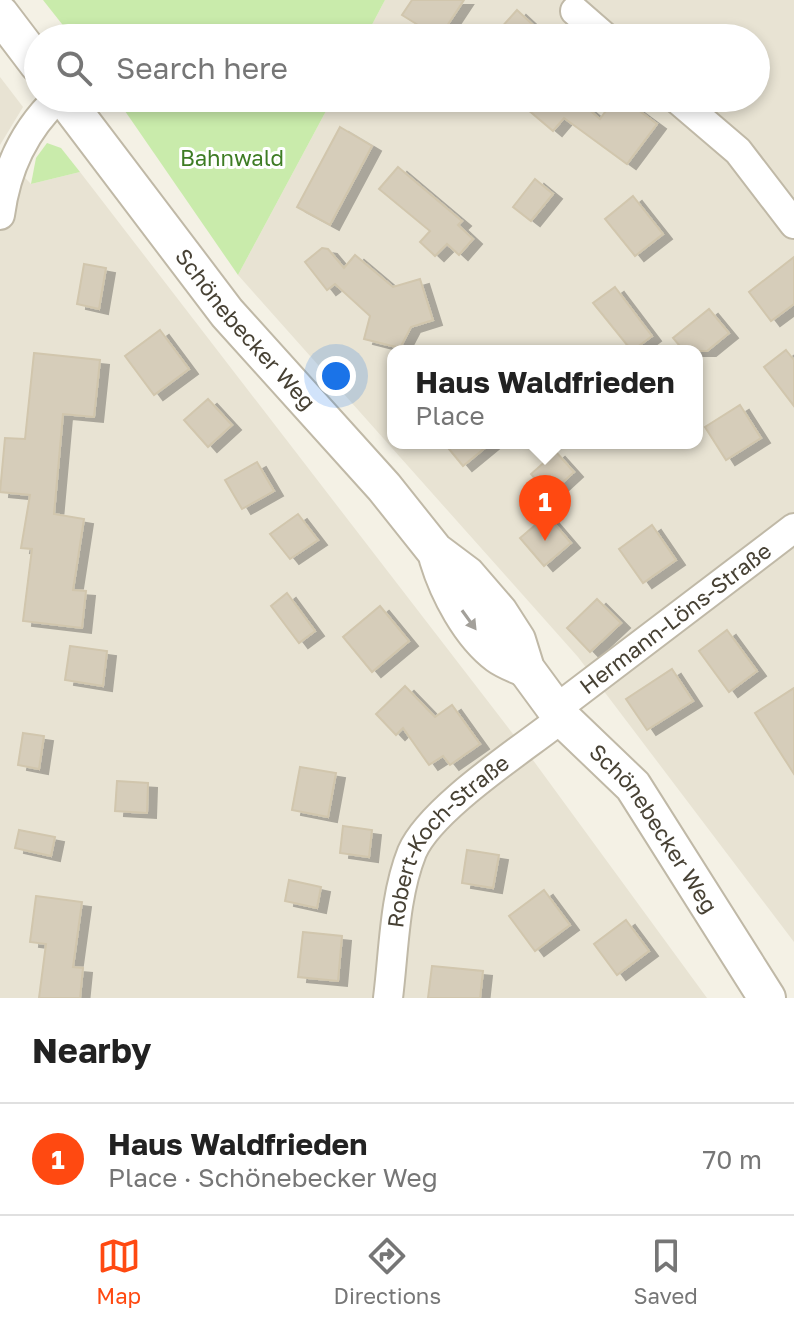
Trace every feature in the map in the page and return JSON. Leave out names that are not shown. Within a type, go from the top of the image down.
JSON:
[{"type":"street","points":[[575,11],[590,24]]},
{"type":"street","points":[[0,14],[24,46]]},
{"type":"street","points":[[0,215],[15,156],[34,123],[46,112]]},
{"type":"street","name":"Schönebecker Weg","points":[[72,112],[227,313],[384,487],[435,551],[445,582],[467,619],[498,655],[526,669],[559,713],[633,786],[767,998]]},
{"type":"street","points":[[692,112],[738,151],[794,224]]},
{"type":"street","name":"Hermann-Löns-Straße","points":[[559,713],[794,528]]},
{"type":"street","name":"Robert-Koch-Straße","points":[[388,998],[402,887],[413,851],[431,822],[559,713]]},
{"type":"shaded area","points":[[385,0],[794,0],[794,942],[578,657],[393,449],[703,449],[703,345],[387,345],[387,442],[238,275],[325,112],[770,112],[770,24],[372,24]]},
{"type":"shaded area","points":[[0,77],[23,107],[0,145]]},
{"type":"shaded area","points":[[0,152],[31,184],[80,172],[530,756],[707,998],[0,998]]},
{"type":"green space","points":[[43,0],[385,0],[372,24],[62,24]]},
{"type":"green space","name":"Bahnwald","points":[[126,112],[325,112],[238,275]]},
{"type":"green space","points":[[47,143],[61,148],[80,172],[31,184],[36,158]]},
{"type":"building","points":[[412,0],[464,0],[448,24],[416,24],[402,15]]},
{"type":"building","points":[[517,10],[532,24],[504,24]]},
{"type":"building","points":[[531,112],[592,112],[600,119],[605,112],[641,112],[657,124],[627,164],[564,118],[553,131]]},
{"type":"building","points":[[340,127],[372,146],[330,225],[297,207]]},
{"type":"building","points":[[398,167],[462,221],[458,225],[473,239],[459,255],[447,244],[435,256],[420,242],[430,231],[379,189]]},
{"type":"building","points":[[535,179],[553,194],[531,221],[513,207]]},
{"type":"building","points":[[633,196],[663,234],[635,256],[605,219]]},
{"type":"building","points":[[322,248],[328,249],[344,268],[355,255],[393,287],[420,279],[433,320],[411,327],[402,345],[364,339],[370,316],[335,284],[327,290],[305,262]]},
{"type":"building","points":[[794,257],[794,304],[771,321],[749,292]]},
{"type":"building","points":[[84,264],[106,268],[99,309],[77,304]]},
{"type":"building","points":[[615,287],[652,336],[640,345],[627,345],[593,303]]},
{"type":"building","points":[[709,309],[729,333],[707,351],[703,351],[703,345],[679,345],[673,338]]},
{"type":"building","points":[[160,330],[189,369],[154,395],[125,356]]},
{"type":"building","points":[[786,350],[794,360],[794,406],[764,367]]},
{"type":"building","points":[[34,353],[100,360],[94,417],[63,414],[54,514],[84,519],[73,590],[86,591],[82,628],[23,621],[32,549],[21,548],[30,495],[0,492],[5,438],[25,439]]},
{"type":"building","points":[[208,399],[232,425],[208,447],[184,420]]},
{"type":"building","points":[[740,405],[761,438],[726,460],[705,427]]},
{"type":"building","points":[[449,449],[484,449],[463,466]]},
{"type":"building","points":[[556,452],[574,472],[549,495],[531,474]]},
{"type":"building","points":[[257,462],[274,491],[242,509],[225,480]]},
{"type":"building","points":[[298,514],[318,540],[290,559],[270,534]]},
{"type":"building","points":[[547,515],[571,543],[544,566],[520,538]]},
{"type":"building","points":[[652,525],[676,560],[643,583],[619,549]]},
{"type":"building","points":[[287,593],[315,631],[299,643],[271,606]]},
{"type":"building","points":[[597,599],[621,623],[590,652],[567,628]]},
{"type":"building","points":[[380,606],[409,641],[372,672],[343,637]]},
{"type":"building","points":[[727,630],[757,671],[729,692],[699,651]]},
{"type":"building","points":[[70,646],[107,651],[103,686],[65,680]]},
{"type":"building","points":[[672,669],[693,701],[647,730],[626,699]]},
{"type":"building","points":[[405,686],[435,717],[452,705],[480,744],[450,765],[443,756],[429,765],[403,728],[396,735],[376,714]]},
{"type":"building","points":[[794,688],[794,774],[755,713]]},
{"type":"building","points":[[23,733],[44,736],[39,769],[18,765]]},
{"type":"building","points":[[300,767],[336,773],[328,817],[292,810]]},
{"type":"building","points":[[117,781],[148,783],[147,813],[115,811]]},
{"type":"building","points":[[343,826],[372,830],[369,857],[340,853]]},
{"type":"building","points":[[19,830],[55,837],[51,856],[15,848]]},
{"type":"building","points":[[467,850],[499,855],[493,888],[462,883]]},
{"type":"building","points":[[289,880],[321,887],[317,908],[285,901]]},
{"type":"building","points":[[544,890],[570,925],[535,951],[509,916]]},
{"type":"building","points":[[36,896],[82,902],[73,967],[83,968],[80,998],[39,998],[46,944],[30,942]]},
{"type":"building","points":[[626,920],[649,951],[617,975],[594,944]]},
{"type":"building","points":[[303,932],[342,936],[338,981],[298,977]]},
{"type":"building","points":[[432,966],[483,971],[480,998],[428,998]]},
{"type":"place","name":"Haus Waldfrieden","points":[[545,541]]}]
